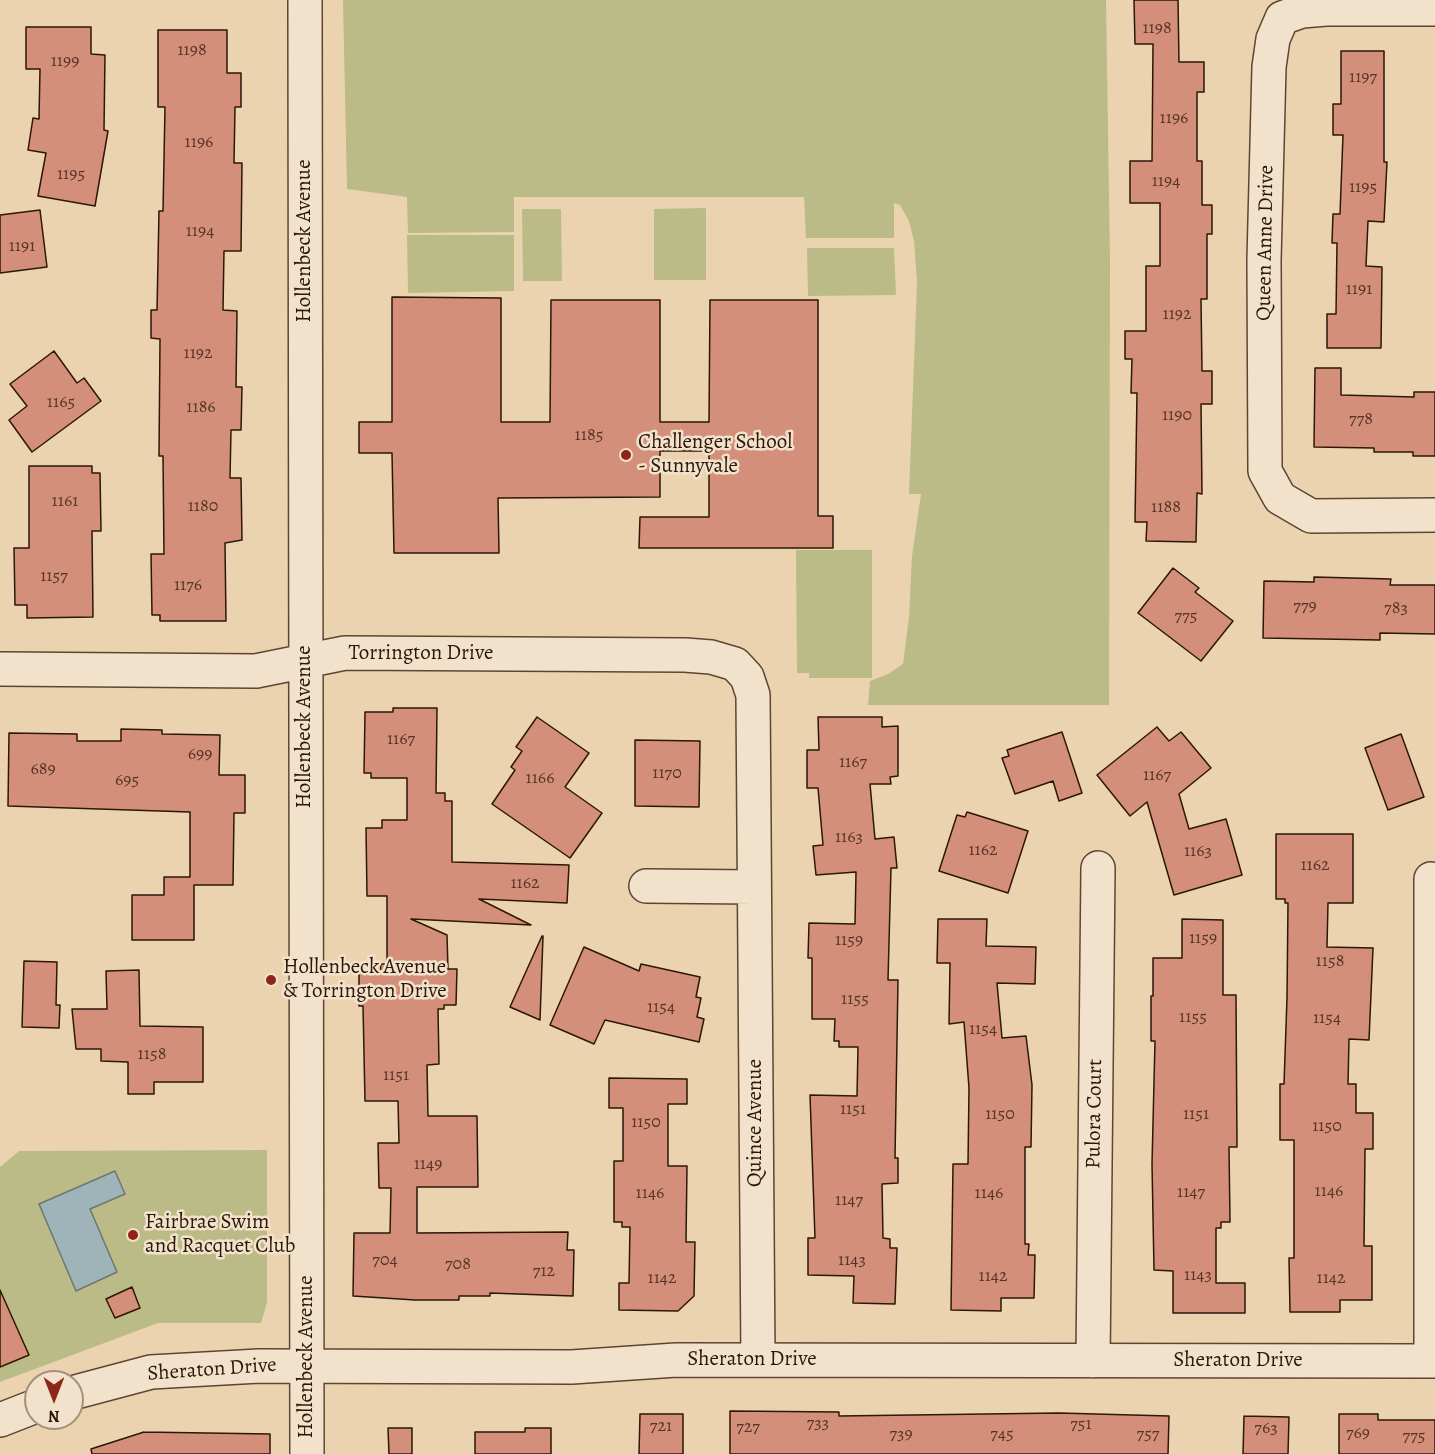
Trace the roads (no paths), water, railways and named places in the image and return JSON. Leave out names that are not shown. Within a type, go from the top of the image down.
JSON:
[{"type":"street","name":"Hollenbeck Avenue","points":[[305,0],[308,1454]]},
{"type":"street","name":"Queen Anne Drive","points":[[1435,9],[1326,9],[1302,11],[1282,18],[1273,39],[1269,67],[1264,260],[1265,471],[1280,498],[1311,516],[1435,515]]},
{"type":"street","name":"Torrington Drive","points":[[0,669],[256,671],[345,653],[423,652],[685,654],[711,657],[735,664]]},
{"type":"street","name":"Quince Avenue","points":[[735,664],[747,677],[753,695],[758,1360]]},
{"type":"street","name":"Pulora Court","points":[[1093,1361],[1098,868]]},
{"type":"street","points":[[1431,879],[1433,1361]]},
{"type":"street","points":[[646,886],[754,887]]},
{"type":"street","name":"Sheraton Drive","points":[[84,1391],[151,1372],[308,1366],[572,1367],[676,1360],[1433,1361]]},
{"type":"street","points":[[0,1420],[24,1411]]},
{"type":"place","name":"Challenger School - Sunnyvale","points":[[626,455]]},
{"type":"place","name":"Hollenbeck Avenue & Torrington Drive","points":[[271,980]]},
{"type":"place","name":"Fairbrae Swim and Racquet Club","points":[[133,1235]]}]
